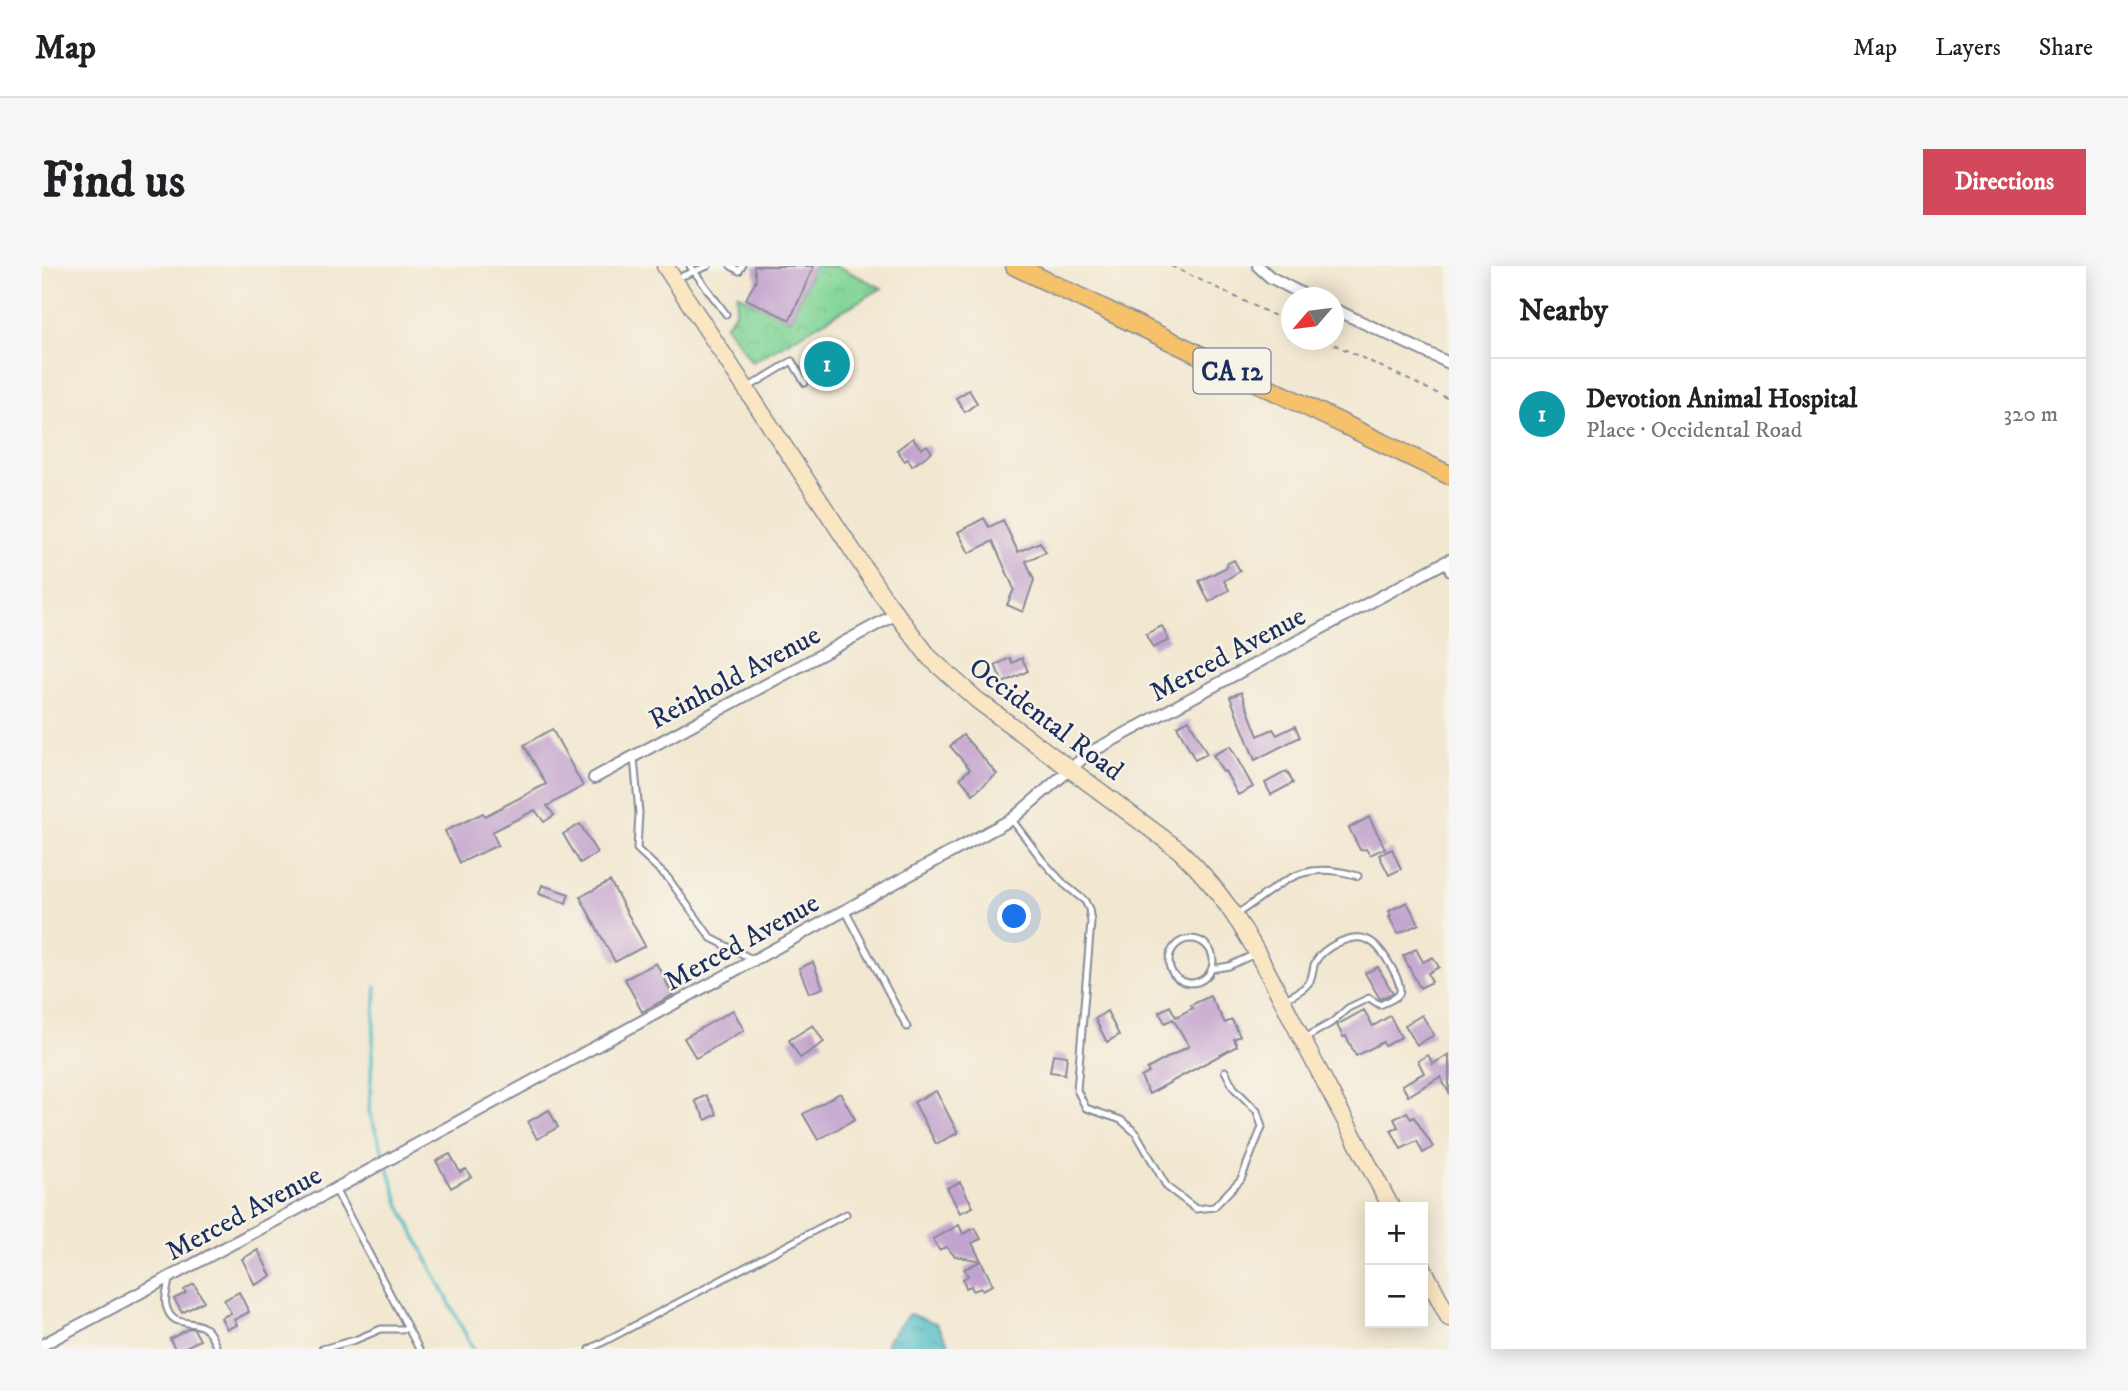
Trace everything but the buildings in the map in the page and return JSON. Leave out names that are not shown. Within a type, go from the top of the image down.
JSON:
[{"type":"main road","name":"CA 12","points":[[1015,266],[1449,475]]},
{"type":"street","points":[[1258,266],[1290,287]]},
{"type":"street","name":"Occidental Road","points":[[669,273],[896,614],[924,651],[945,673],[1179,850],[1204,874],[1236,915],[1388,1202]]},
{"type":"street","points":[[1344,314],[1449,363]]},
{"type":"street","name":"Merced Avenue","points":[[42,1345],[335,1189],[1012,819],[1089,753],[1447,561]]},
{"type":"street","name":"Reinhold Avenue","points":[[594,778],[896,614]]},
{"type":"street","points":[[1428,1275],[1444,1297],[1449,1318]]},
{"type":"lane","points":[[690,266],[726,314]]},
{"type":"lane","points":[[669,273],[696,272],[708,266]]},
{"type":"lane","points":[[731,266],[739,271],[742,266]]},
{"type":"lane","points":[[746,389],[792,361],[805,383]]},
{"type":"lane","points":[[1447,561],[1449,573]]},
{"type":"lane","points":[[634,756],[639,813],[637,849],[668,878],[711,938],[754,960]]},
{"type":"lane","points":[[1012,819],[1043,861],[1090,909],[1077,1090],[1086,1108],[1121,1120],[1136,1133],[1167,1187],[1196,1209],[1214,1207],[1241,1179],[1262,1127],[1257,1111],[1234,1088],[1225,1071]]},
{"type":"lane","points":[[1236,915],[1302,872],[1317,869],[1337,870],[1358,876]]},
{"type":"lane","points":[[845,910],[907,1027]]},
{"type":"lane","points":[[1282,1000],[1300,991],[1308,983],[1315,962],[1322,953],[1353,938],[1363,938],[1378,946],[1400,983],[1398,996],[1380,1005],[1369,998],[1348,1008],[1331,1023],[1303,1039]]},
{"type":"lane","points":[[1212,969],[1212,953],[1202,942],[1182,942],[1172,952],[1170,959],[1173,973],[1184,982],[1198,982],[1205,979],[1212,969],[1229,966],[1257,953]]},
{"type":"lane","points":[[335,1189],[419,1349]]},
{"type":"lane","points":[[590,1349],[846,1214]]},
{"type":"lane","points":[[169,1277],[165,1300],[169,1312],[176,1321],[206,1329],[217,1349]]},
{"type":"lane","points":[[322,1349],[381,1329],[408,1329]]},
{"type":"path","points":[[1171,266],[1281,319]]},
{"type":"path","points":[[1344,349],[1449,400]]},
{"type":"green space","points":[[814,266],[837,266],[882,288],[752,362],[725,325],[735,311],[737,294],[790,320]]},
{"type":"water","points":[[909,1314],[936,1323],[952,1349],[886,1349],[888,1339]]},
{"type":"waterway","points":[[376,987],[369,1111],[384,1155]]},
{"type":"waterway","points":[[388,1168],[400,1206],[473,1349]]},
{"type":"place","name":"Devotion Animal Hospital","points":[[827,364]]}]
